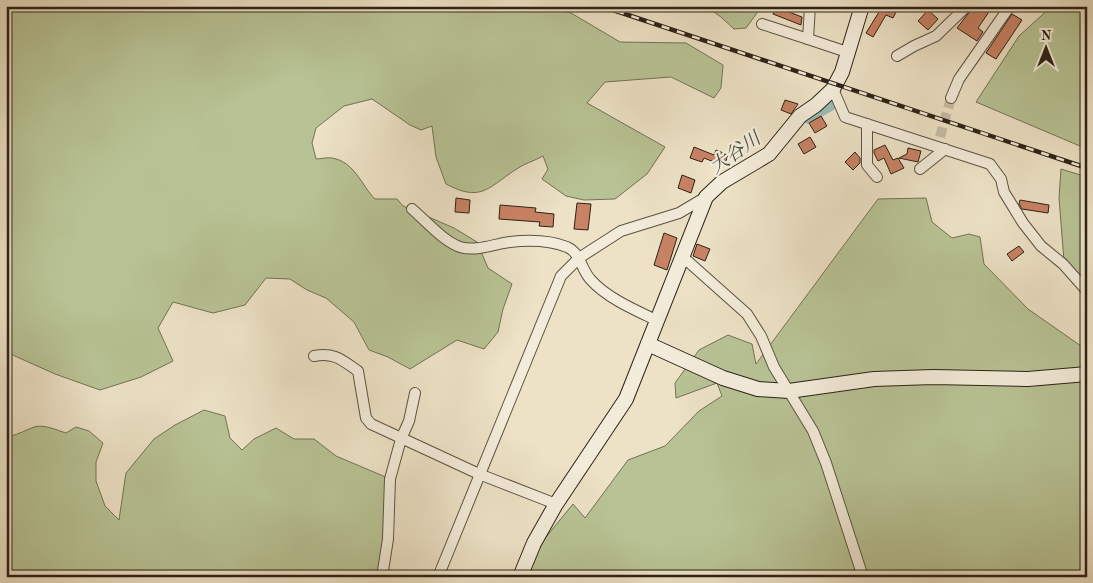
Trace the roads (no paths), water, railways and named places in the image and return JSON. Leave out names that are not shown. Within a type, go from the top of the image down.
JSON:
[{"type":"street","points":[[808,39],[810,6]]},
{"type":"street","points":[[438,577],[561,276],[579,258],[621,231],[679,213],[706,197],[722,182],[769,154],[800,116],[816,105],[833,89],[842,72],[862,6]]},
{"type":"street","points":[[897,56],[936,36],[967,6]]},
{"type":"street","points":[[951,98],[960,79],[1010,6]]},
{"type":"street","points":[[762,24],[847,52]]},
{"type":"street","points":[[833,89],[845,117],[940,144],[990,164],[1001,179],[1004,192],[1023,223],[1041,246],[1063,264],[1087,291]]},
{"type":"street","points":[[867,124],[867,165],[877,177]]},
{"type":"street","points":[[920,169],[940,144]]},
{"type":"street","points":[[520,577],[534,543],[556,504],[626,399],[706,197]]},
{"type":"street","points":[[412,209],[439,234],[461,247],[479,248],[510,242],[540,241],[569,248],[579,258],[590,280],[611,296],[656,320]]},
{"type":"street","points":[[683,256],[747,314],[762,336],[774,367],[813,431],[826,463],[863,577]]},
{"type":"street","points":[[648,344],[723,378],[758,388],[789,391],[874,379],[933,377],[1028,379],[1087,374]]},
{"type":"street","points":[[314,356],[324,354],[337,356],[358,371],[366,418],[371,424],[479,474],[556,504]]},
{"type":"street","points":[[382,577],[388,539],[390,479],[401,439],[409,421],[415,392]]},
{"type":"waterway","name":"大谷川","points":[[808,116],[829,104]]},
{"type":"tunnel","points":[[940,137],[951,98]]},
{"type":"railway","points":[[601,6],[1087,168]]}]
